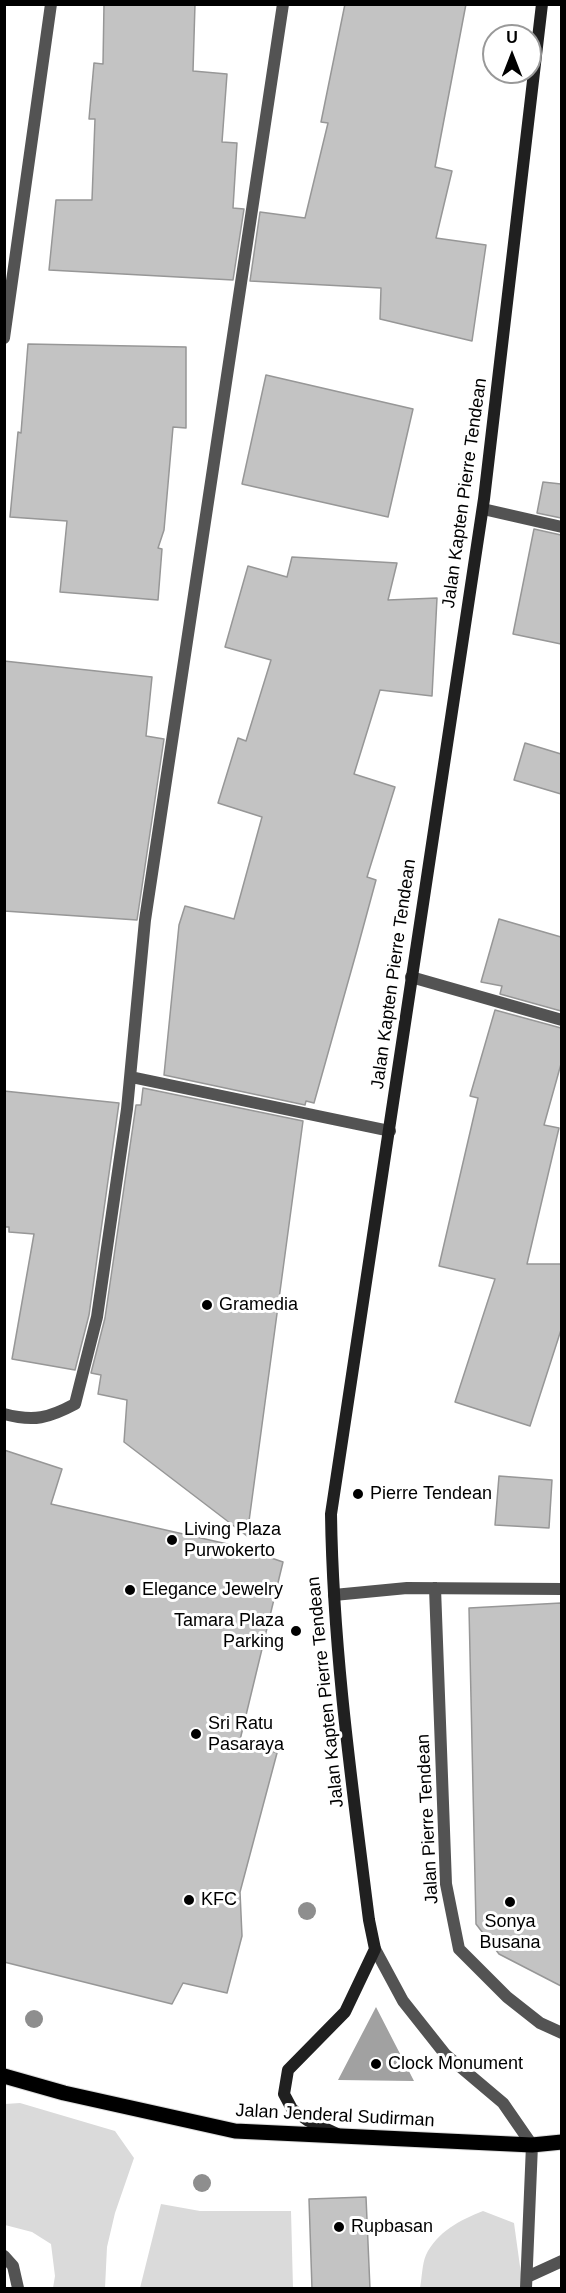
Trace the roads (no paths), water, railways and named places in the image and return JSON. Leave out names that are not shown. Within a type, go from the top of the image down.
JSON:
[{"type":"main road","name":"Jalan Kapten Pierre Tendean","points":[[375,1949],[369,1920],[340,1688],[331,1514],[483,509],[542,4]]},
{"type":"main road","points":[[345,2137],[307,2120],[292,2109],[284,2094],[288,2070],[345,2012],[375,1949]]},
{"type":"main road","name":"Jalan Jenderal Sudirman","points":[[4,2076],[64,2093],[235,2131],[532,2145],[561,2142]]},
{"type":"street","points":[[4,338],[51,4]]},
{"type":"street","points":[[4,1414],[22,1419],[53,1416],[75,1404],[97,1317],[131,1077],[145,920],[283,4]]},
{"type":"street","points":[[483,509],[561,527]]},
{"type":"street","points":[[411,977],[561,1020]]},
{"type":"street","points":[[131,1077],[390,1131]]},
{"type":"street","points":[[334,1594],[407,1588],[561,1589]]},
{"type":"street","name":"Jalan Pierre Tendean","points":[[435,1588],[446,1884],[459,1949],[507,1997],[540,2023],[561,2033]]},
{"type":"street","points":[[375,1949],[403,2001],[445,2054],[503,2103],[532,2145],[526,2283]]},
{"type":"street","points":[[4,2256],[13,2266],[18,2289]]},
{"type":"street","points":[[526,2283],[561,2261]]},
{"type":"place","name":"Gramedia","points":[[207,1305]]},
{"type":"place","name":"Pierre Tendean","points":[[358,1494]]},
{"type":"place","name":"Living Plaza Purwokerto","points":[[172,1540]]},
{"type":"place","name":"Elegance Jewelry","points":[[130,1590]]},
{"type":"place","name":"Tamara Plaza Parking","points":[[296,1631]]},
{"type":"place","name":"Sri Ratu Pasaraya","points":[[196,1734]]},
{"type":"place","name":"KFC","points":[[189,1900]]},
{"type":"place","name":"Sonya Busana","points":[[510,1902]]},
{"type":"place","name":"Clock Monument","points":[[376,2064]]},
{"type":"place","name":"Rupbasan","points":[[339,2227]]}]
